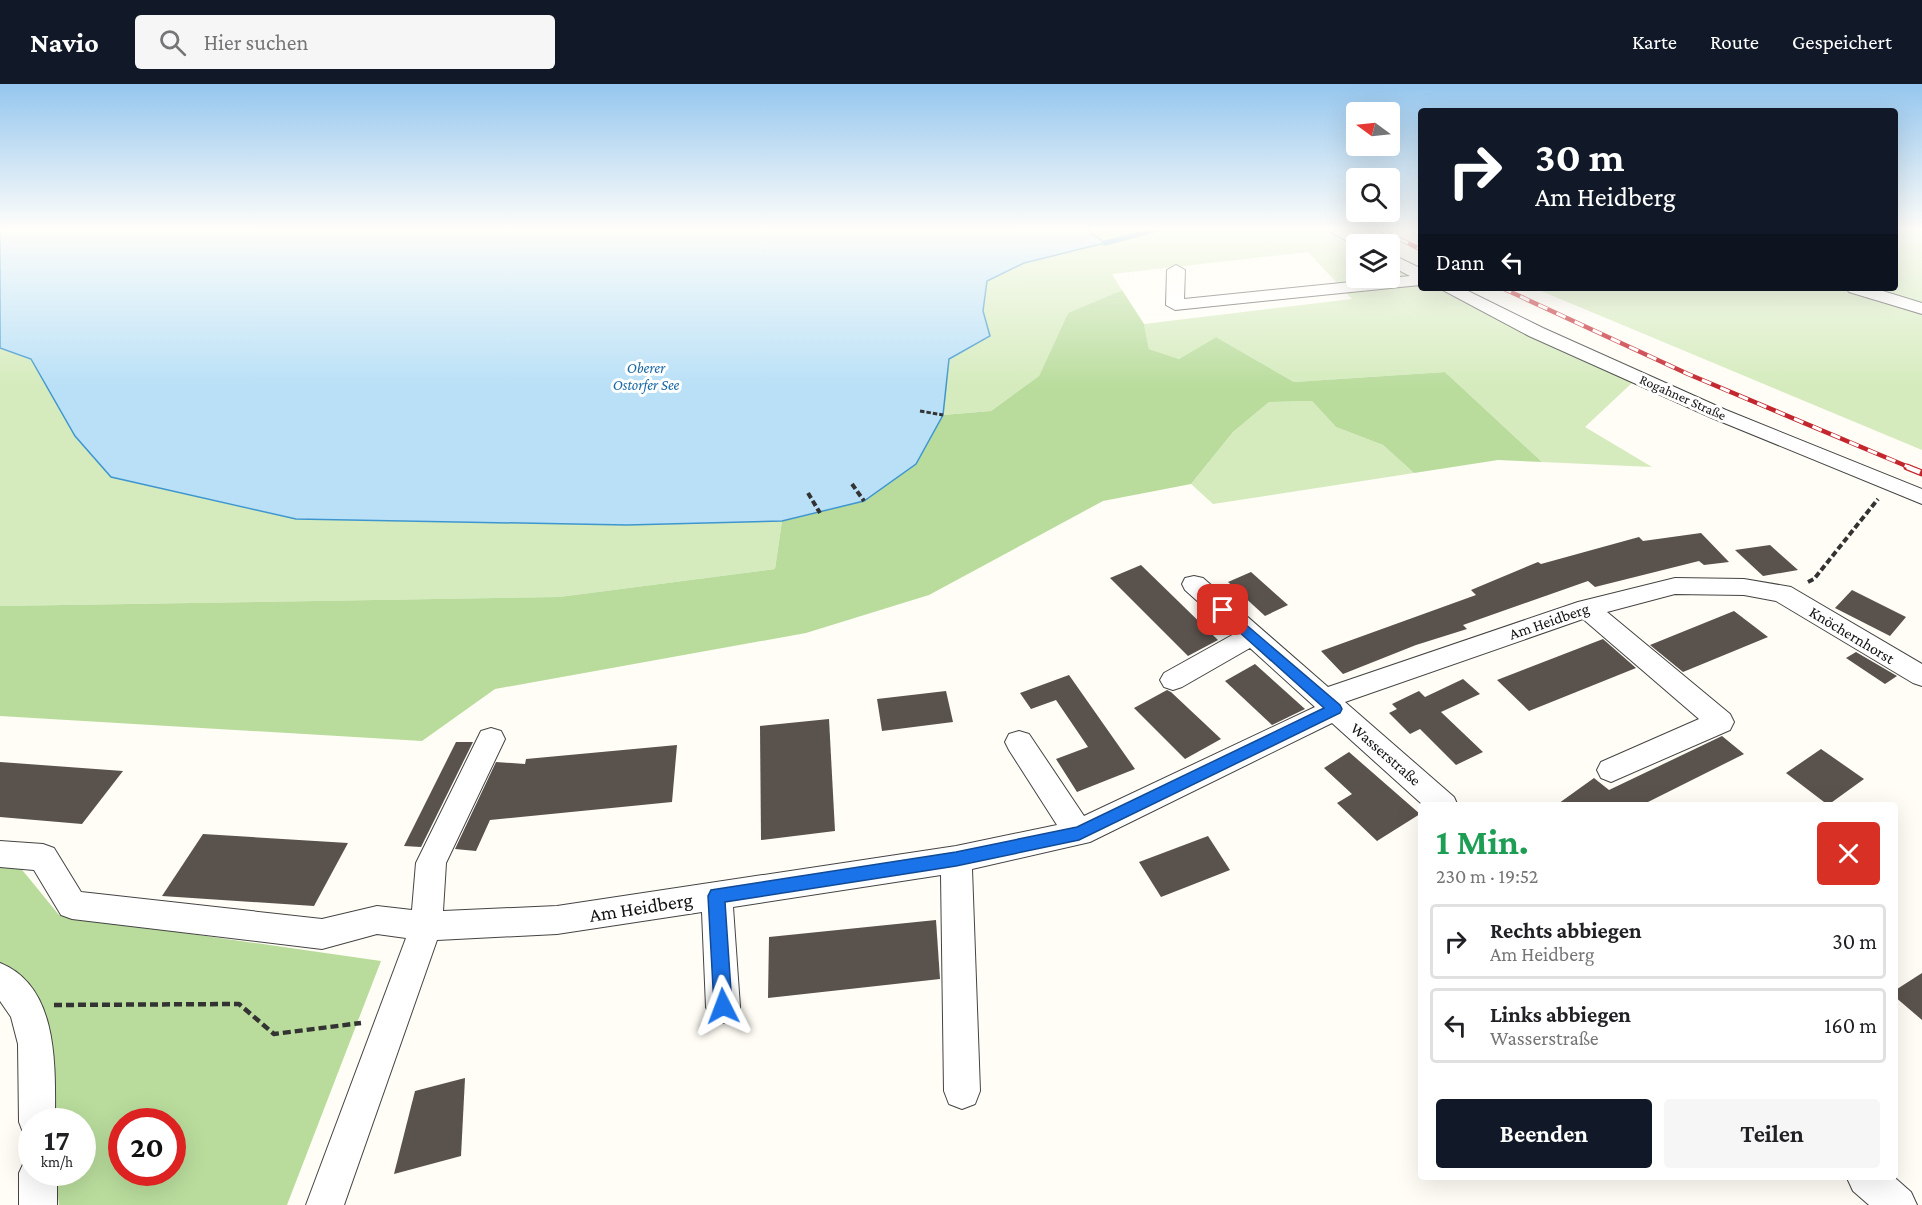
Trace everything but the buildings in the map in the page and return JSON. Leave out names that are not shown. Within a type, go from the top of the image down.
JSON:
[{"type":"street","points":[[1176,282],[1175,305],[1397,282]]},
{"type":"street","name":"Rogahner Straße","points":[[1454,291],[1536,332],[1719,414],[1922,497]]},
{"type":"street","points":[[1865,291],[1922,309]]},
{"type":"street","name":"Wasserstraße","points":[[1194,584],[1439,802]]},
{"type":"street","name":"Am Heidberg","points":[[0,854],[44,857],[72,905],[322,934],[377,920],[426,926],[557,920],[956,859],[1079,833],[1329,704],[1587,608],[1675,585],[1744,587],[1782,593]]},
{"type":"street","name":"Knöchernhorst","points":[[1782,593],[1922,676]]},
{"type":"street","points":[[1587,608],[1720,722],[1611,770]]},
{"type":"street","points":[[1173,680],[1252,635]]},
{"type":"street","points":[[325,1205],[426,926],[431,862],[491,739]]},
{"type":"street","points":[[1019,742],[1079,833]]},
{"type":"street","points":[[956,859],[962,1091]]},
{"type":"street","points":[[717,896],[723,1006]]},
{"type":"street","points":[[0,979],[30,1019],[36,1108]]},
{"type":"street","points":[[1868,1180],[1898,1205]]},
{"type":"street","points":[[38,1186],[38,1205]]},
{"type":"path","points":[[920,411],[942,415]]},
{"type":"path","points":[[1782,593],[1814,579],[1890,483]]},
{"type":"path","points":[[852,484],[864,501]]},
{"type":"path","points":[[808,493],[820,513]]},
{"type":"path","points":[[30,1019],[239,1004],[274,1034],[392,1019]]},
{"type":"green space","points":[[987,282],[1117,282],[1122,290],[1068,313],[1039,376],[991,411],[943,415],[949,359],[990,336],[983,311]]},
{"type":"green space","points":[[1336,282],[1346,282],[1346,288],[1400,288],[1400,282],[1418,282],[1418,291],[1451,291],[1633,382],[1585,427],[1652,467],[1542,462],[1445,372],[1294,382],[1216,337],[1179,359],[1149,349],[1144,324],[1352,299]]},
{"type":"green space","points":[[1898,282],[1922,282],[1922,450],[1541,291],[1898,291]]},
{"type":"green space","points":[[1122,290],[1144,324],[1149,349],[1179,359],[1216,337],[1294,382],[1445,372],[1542,462],[1498,460],[1414,473],[1383,445],[1336,427],[1312,401],[1269,402],[1233,432],[1191,484],[1103,501],[929,595],[806,633],[495,689],[422,741],[0,716],[0,606],[559,597],[775,569],[782,521],[864,501],[916,464],[943,415],[991,411],[1039,376],[1068,313]]},
{"type":"green space","points":[[0,348],[31,359],[75,436],[111,477],[296,519],[627,525],[782,521],[775,569],[559,597],[0,606]]},
{"type":"green space","points":[[1312,401],[1336,427],[1383,445],[1414,473],[1213,504],[1191,484],[1233,432],[1269,402]]},
{"type":"green space","points":[[0,865],[19,866],[59,915],[381,961],[287,1205],[59,1205],[57,1186],[96,1186],[96,1108],[43,1108],[0,980]]},
{"type":"water","name":"Oberer Ostorfer See","points":[[0,282],[987,282],[983,311],[990,336],[949,359],[943,415],[916,464],[864,501],[782,521],[627,525],[296,519],[111,477],[75,436],[31,359],[0,348]]},
{"type":"railway","points":[[1508,291],[1688,374],[1911,468]]},
{"type":"railway","points":[[1907,467],[1922,473]]},
{"type":"route","points":[[723,1006],[717,896],[956,859],[1079,833],[1335,709],[1223,610]]}]
